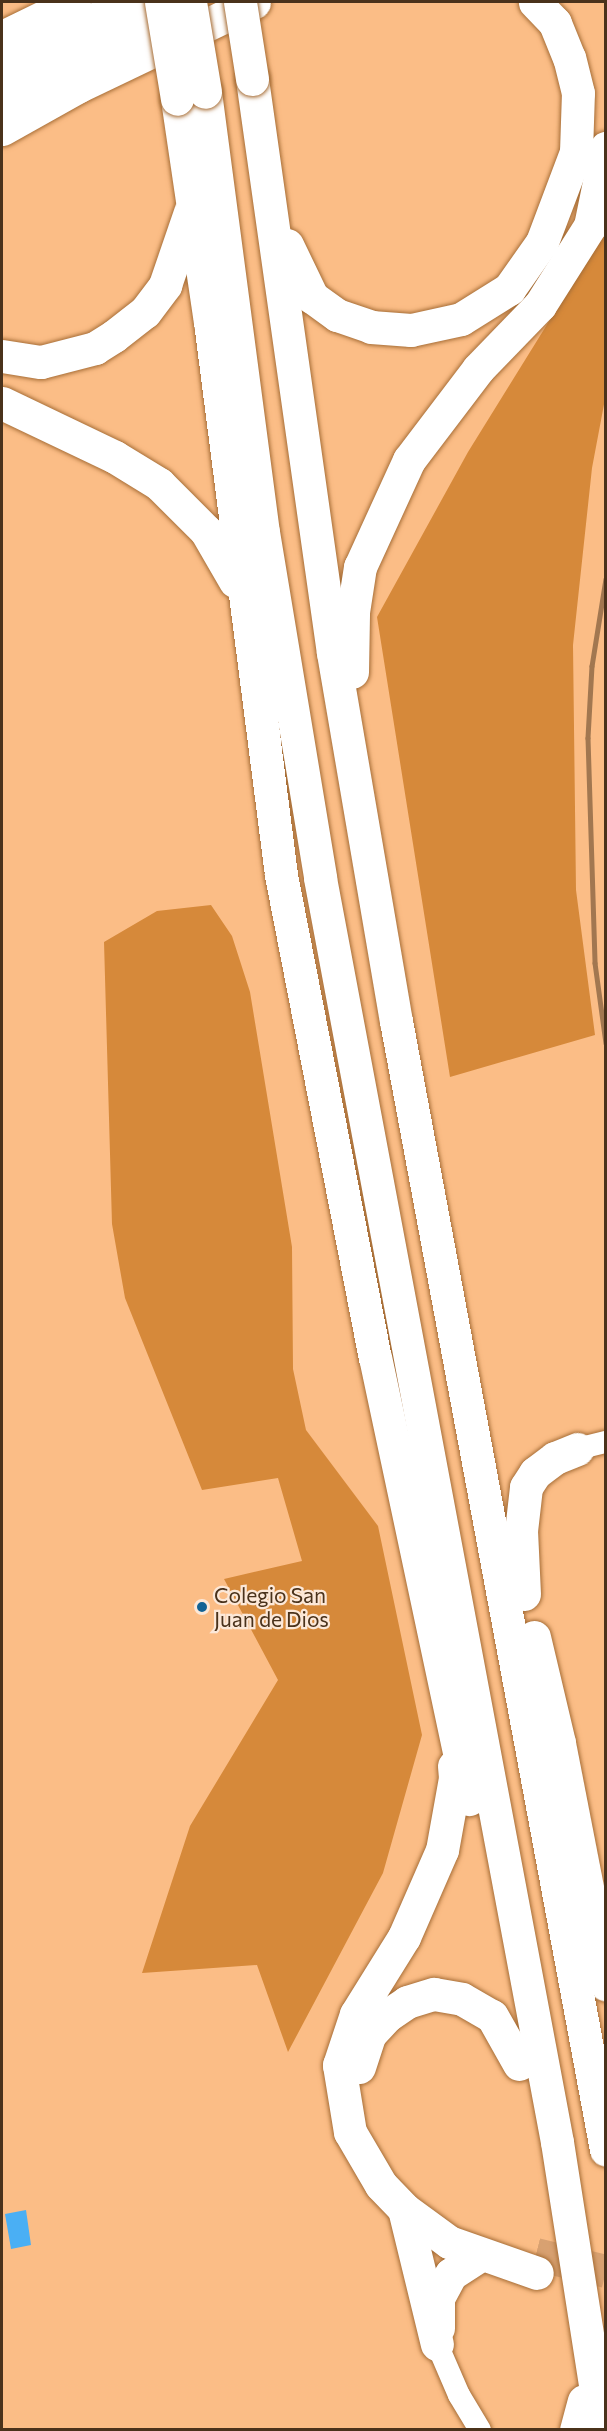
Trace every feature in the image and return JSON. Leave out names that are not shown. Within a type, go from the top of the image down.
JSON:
[{"type":"highway","points":[[2,37],[74,2]]},
{"type":"highway","points":[[2,64],[130,2]]},
{"type":"highway","points":[[161,2],[191,95],[348,1036],[557,2142],[602,2430]]},
{"type":"highway","points":[[2,99],[192,2],[193,204],[281,875],[308,1003],[375,1357],[444,1690],[480,1844],[584,2420]]},
{"type":"highway","points":[[240,2],[333,653],[350,739],[396,1021],[478,1449],[606,2150]]},
{"type":"highway","points":[[2,129],[79,86],[254,2]]},
{"type":"highway","points":[[269,193],[294,266],[312,297],[337,315],[371,327],[411,330],[461,319],[509,289],[542,242],[576,152],[578,93],[572,70],[555,23],[535,2]]},
{"type":"highway","points":[[350,739],[353,612],[360,567],[409,460],[478,369],[540,305],[590,226],[606,148]]},
{"type":"highway","points":[[2,356],[41,362],[95,348],[145,312],[165,285],[193,204]]},
{"type":"highway","points":[[2,403],[115,457],[159,484],[206,531],[223,558],[235,581],[249,643]]},
{"type":"highway","points":[[263,532],[308,1003]]},
{"type":"highway","points":[[524,1594],[521,1531],[526,1487],[535,1473],[555,1458],[591,1446]]},
{"type":"highway","points":[[478,1449],[499,1503],[524,1594],[601,1943],[606,1984]]},
{"type":"highway","points":[[444,1690],[455,1778],[442,1850],[404,1937],[356,2014],[339,2065],[350,2132],[381,2185],[404,2209],[449,2242],[480,2255],[537,2263],[464,2228],[428,2200],[402,2176],[375,2139],[361,2104],[359,2062],[370,2034],[388,2015],[407,2002],[434,1994],[462,1999],[492,2016],[519,2064]]},
{"type":"highway","points":[[404,2209],[437,2344]]},
{"type":"highway","points":[[437,2344],[438,2298],[451,2274],[480,2255]]},
{"type":"street","points":[[437,2344],[459,2395],[480,2430]]},
{"type":"shaded area","points":[[605,231],[605,399],[592,468],[573,645],[576,890],[595,1035],[450,1077],[377,617],[468,452]]},
{"type":"shaded area","points":[[211,905],[232,936],[250,992],[292,1247],[293,1369],[306,1430],[378,1526],[422,1735],[383,1873],[288,2052],[257,1965],[142,1973],[190,1826],[278,1680],[224,1579],[302,1561],[278,1478],[202,1490],[125,1298],[112,1224],[104,942],[157,911]]},
{"type":"water","points":[[26,2210],[31,2245],[11,2249],[5,2214]]},
{"type":"tunnel","points":[[536,2254],[606,2271]]},
{"type":"railway","points":[[606,579],[592,666],[588,738],[595,963],[606,1043]]},
{"type":"place","name":"Colegio San Juan de Dios","points":[[202,1607]]}]
